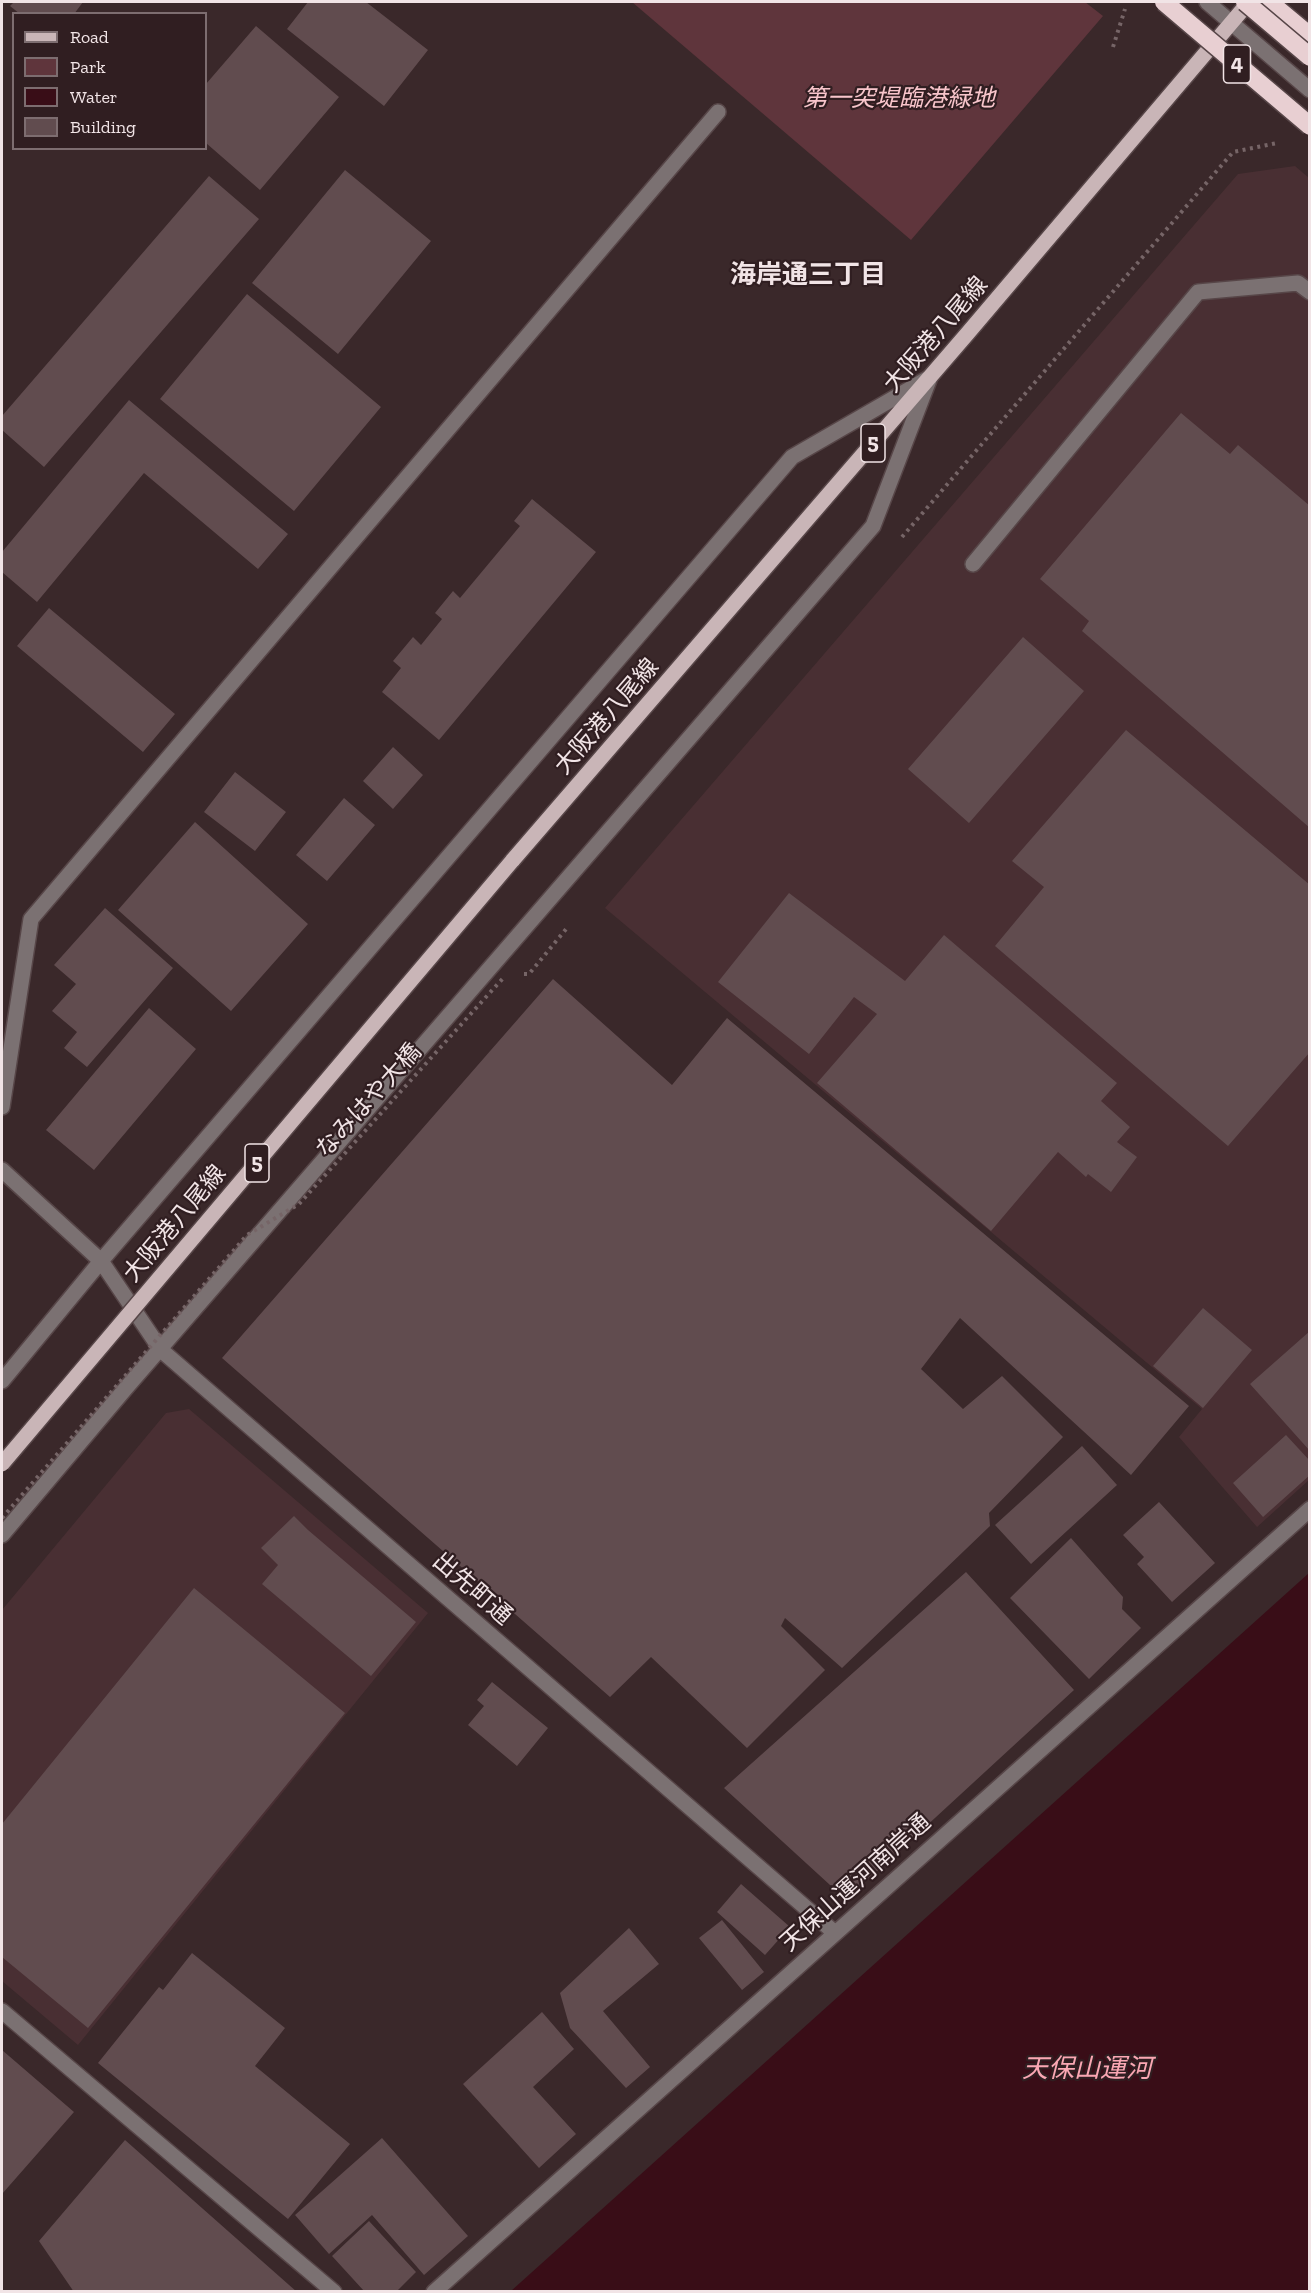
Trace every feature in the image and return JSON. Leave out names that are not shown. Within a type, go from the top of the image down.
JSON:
[{"type":"highway","name":"4","points":[[1164,2],[1310,126]]},
{"type":"highway","points":[[1179,2],[1310,114]]},
{"type":"highway","name":"5","points":[[1247,2],[1310,57]]},
{"type":"highway","points":[[1269,2],[1310,36]]},
{"type":"main road","name":"大阪港八尾線","points":[[2,1464],[512,861],[930,377],[1247,2]]},
{"type":"street","points":[[1207,2],[1310,90]]},
{"type":"street","points":[[2,1107],[31,919],[718,112]]},
{"type":"street","points":[[973,564],[1198,292],[1298,283],[1310,292]]},
{"type":"street","points":[[2,1381],[101,1261],[792,457],[930,377]]},
{"type":"street","points":[[2,1535],[873,526],[930,377]]},
{"type":"street","name":"出先町通","points":[[2,1170],[101,1261],[160,1350],[835,1933]]},
{"type":"street","name":"天保山運河南岸通","points":[[434,2292],[1310,1509]]},
{"type":"street","points":[[2,2011],[334,2292]]},
{"type":"path","points":[[1113,47],[1125,9]]},
{"type":"path","points":[[1233,152],[1277,143]]},
{"type":"path","name":"なみはや大橋","points":[[2,1518],[247,1235],[299,1204],[505,976]]},
{"type":"shaded area","points":[[1295,166],[1309,178],[1309,1480],[1257,1527],[1179,1437],[1202,1409],[605,908],[1238,174]]},
{"type":"shaded area","points":[[189,1409],[428,1613],[78,2045],[2,1981],[2,1610],[166,1413]]},
{"type":"green space","name":"第一突堤臨港緑地","points":[[632,2],[1085,2],[1103,16],[911,240]]},
{"type":"water","name":"天保山運河","points":[[1309,1573],[1309,2291],[511,2291]]},
{"type":"building","points":[[14,2],[83,2],[76,12],[18,12],[10,6]]},
{"type":"building","points":[[308,2],[366,2],[428,50],[384,106],[287,29]]},
{"type":"building","points":[[256,26],[339,97],[260,190],[207,144],[207,83]]},
{"type":"building","points":[[345,170],[431,241],[338,354],[252,283]]},
{"type":"building","points":[[209,176],[259,219],[44,467],[2,430],[2,416]]},
{"type":"building","points":[[247,294],[381,407],[294,511],[160,399]]},
{"type":"building","points":[[129,400],[288,534],[258,569],[144,473],[37,602],[2,572],[2,552]]},
{"type":"building","points":[[1181,413],[1230,454],[1238,445],[1310,506],[1310,828],[1082,631],[1089,621],[1040,579]]},
{"type":"building","points":[[532,499],[596,552],[439,740],[382,692],[401,668],[393,661],[413,637],[421,645],[442,619],[435,613],[453,591],[460,598],[520,526],[514,521]]},
{"type":"building","points":[[49,608],[175,714],[143,752],[17,646]]},
{"type":"building","points":[[1023,637],[1084,691],[969,823],[908,769]]},
{"type":"building","points":[[1126,730],[1310,885],[1310,1052],[1228,1146],[995,946],[1044,887],[1012,861]]},
{"type":"building","points":[[393,747],[423,775],[393,809],[363,781]]},
{"type":"building","points":[[235,772],[286,812],[255,851],[204,812]]},
{"type":"building","points":[[344,798],[375,825],[327,881],[296,855]]},
{"type":"building","points":[[195,822],[308,924],[231,1011],[118,910]]},
{"type":"building","points":[[789,893],[905,981],[944,935],[1117,1083],[1101,1101],[1130,1127],[1117,1142],[1137,1157],[1111,1192],[1088,1174],[1086,1177],[1058,1152],[991,1231],[817,1083],[877,1014],[854,997],[809,1054],[718,982]]},
{"type":"building","points":[[105,908],[173,968],[87,1067],[64,1048],[77,1032],[52,1011],[76,984],[54,965]]},
{"type":"building","points":[[553,979],[672,1085],[727,1018],[1189,1406],[1131,1475],[960,1318],[921,1369],[963,1409],[1002,1376],[1063,1437],[989,1513],[990,1526],[842,1668],[785,1618],[781,1626],[825,1670],[747,1748],[651,1657],[610,1697],[222,1358]]},
{"type":"building","points":[[149,1008],[196,1049],[94,1170],[46,1130]]},
{"type":"building","points":[[1203,1308],[1252,1350],[1203,1408],[1153,1366]]},
{"type":"building","points":[[1310,1331],[1310,1451],[1250,1384]]},
{"type":"building","points":[[1286,1435],[1310,1461],[1310,1475],[1263,1517],[1233,1483]]},
{"type":"building","points":[[1082,1446],[1117,1485],[1031,1564],[995,1525]]},
{"type":"building","points":[[1159,1502],[1215,1563],[1172,1602],[1137,1564],[1144,1557],[1123,1535]]},
{"type":"building","points":[[294,1516],[416,1622],[371,1676],[262,1584],[278,1565],[261,1548]]},
{"type":"building","points":[[1071,1538],[1123,1597],[1122,1609],[1141,1628],[1089,1679],[1010,1598]]},
{"type":"building","points":[[966,1572],[1074,1690],[860,1887],[830,1885],[724,1788]]},
{"type":"building","points":[[194,1588],[345,1713],[88,2028],[2,1957],[2,1824]]},
{"type":"building","points":[[492,1682],[548,1728],[517,1766],[468,1725],[484,1706],[477,1700]]},
{"type":"building","points":[[741,1884],[790,1927],[765,1955],[717,1912]]},
{"type":"building","points":[[722,1920],[764,1972],[742,1990],[699,1938]]},
{"type":"building","points":[[629,1928],[659,1964],[603,2011],[650,2067],[626,2088],[570,2028],[560,1993]]},
{"type":"building","points":[[192,1953],[285,2028],[255,2066],[350,2144],[288,2219],[98,2063],[159,1987],[163,1990]]},
{"type":"building","points":[[542,2012],[574,2049],[533,2087],[576,2134],[539,2168],[463,2084]]},
{"type":"building","points":[[2,2050],[74,2112],[2,2194]]},
{"type":"building","points":[[382,2138],[468,2236],[424,2275],[372,2215],[329,2254],[295,2215]]},
{"type":"building","points":[[125,2140],[297,2292],[74,2292],[39,2241]]},
{"type":"building","points":[[369,2221],[416,2272],[396,2292],[364,2291],[332,2256]]},
{"type":"district","name":"海岸通三丁目","points":[[808,276]]}]
